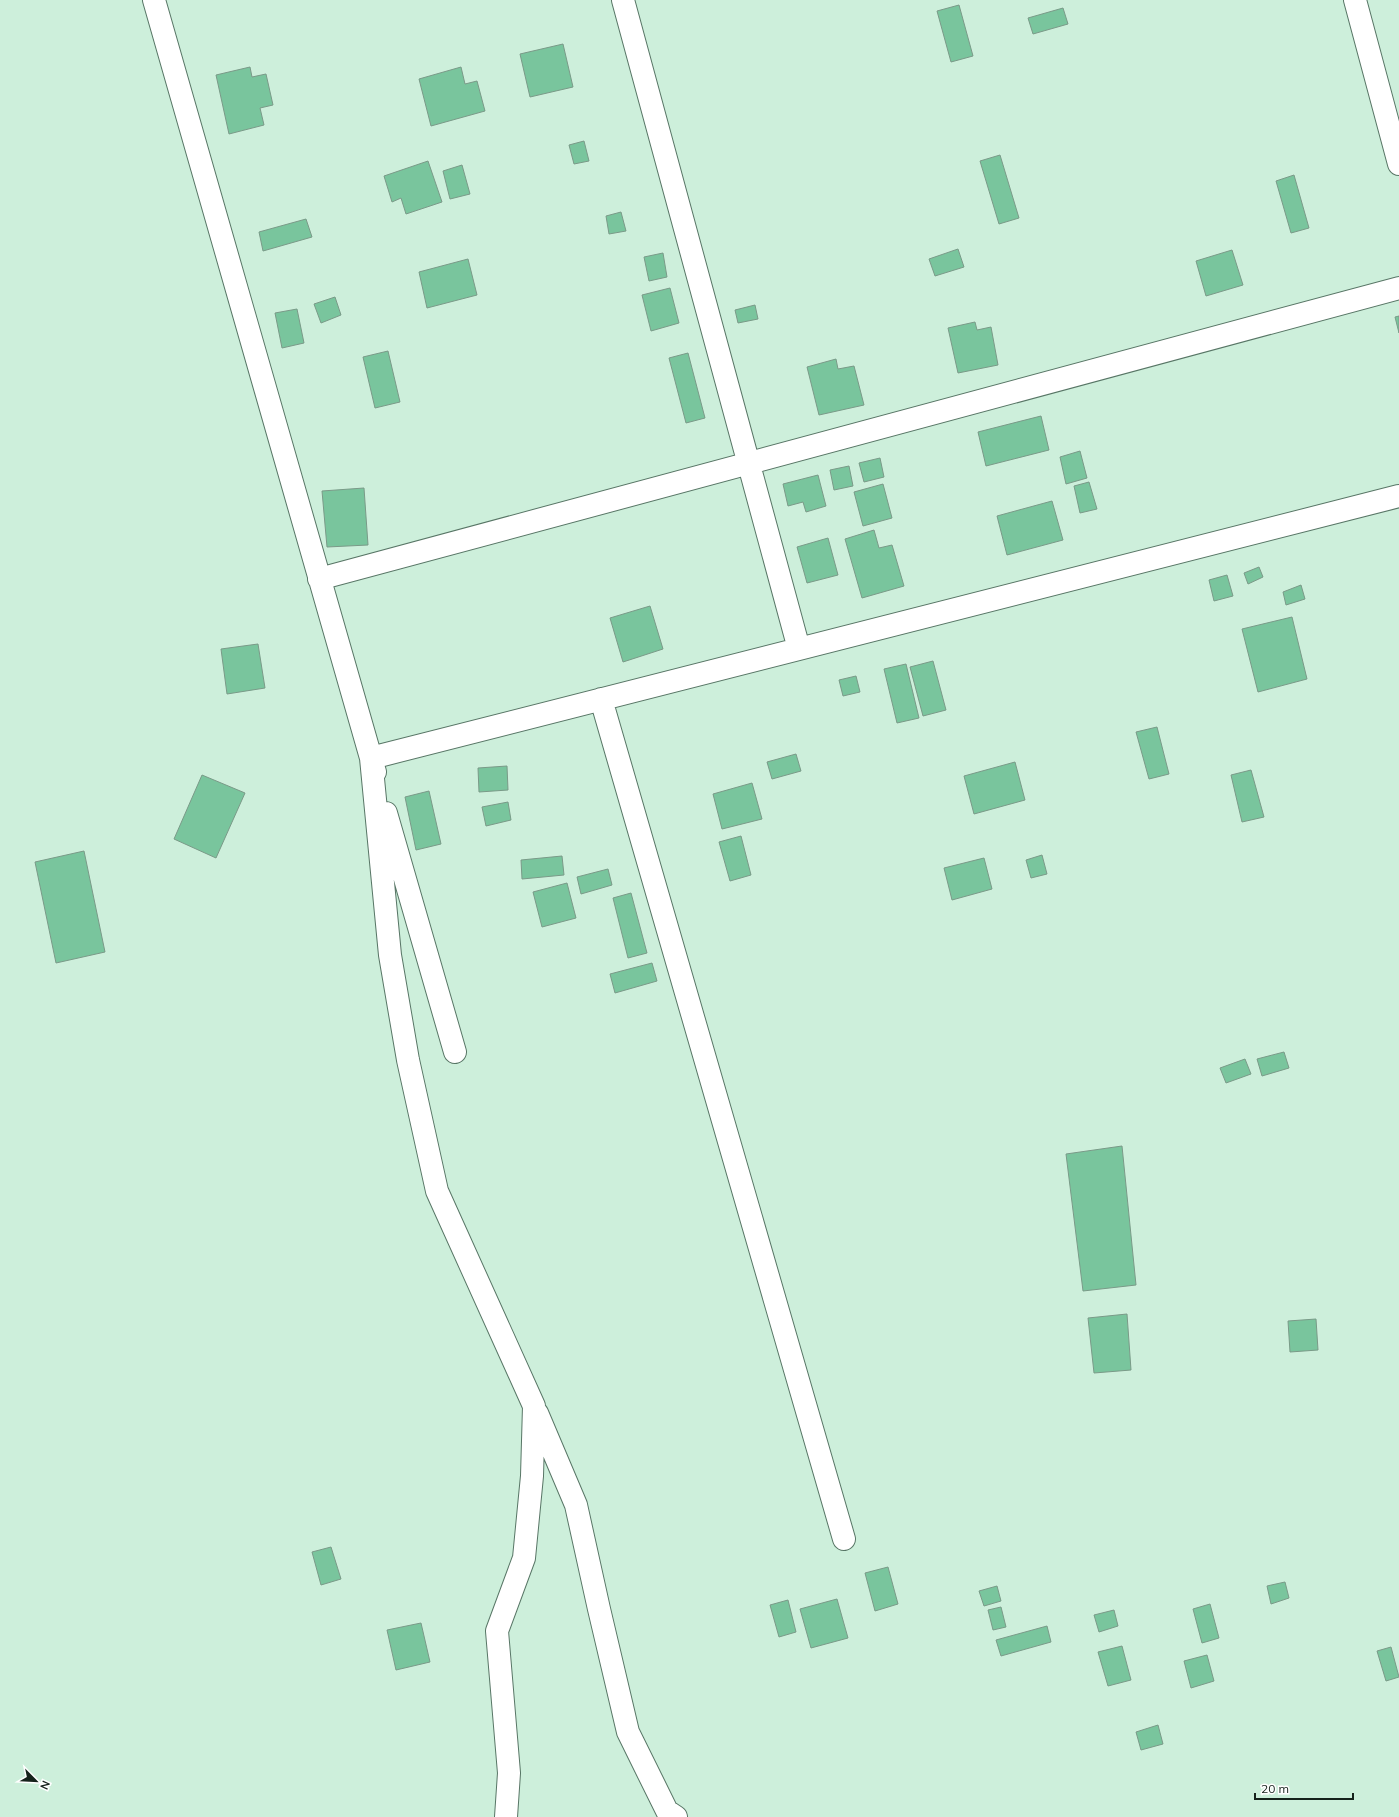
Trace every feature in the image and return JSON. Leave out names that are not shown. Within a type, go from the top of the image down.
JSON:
[{"type":"street","points":[[154,0],[455,1052]]},
{"type":"street","points":[[623,0],[799,649]]},
{"type":"street","points":[[1355,0],[1393,117],[1399,164]]},
{"type":"street","points":[[319,579],[1399,288]]},
{"type":"street","points":[[371,758],[1399,496]]},
{"type":"street","points":[[601,700],[844,1539]]},
{"type":"street","points":[[371,758],[390,955],[408,1060],[437,1191],[534,1406],[576,1505],[628,1732],[667,1810],[676,1817]]},
{"type":"street","points":[[506,1817],[510,1773],[497,1631],[524,1558],[532,1476],[534,1406]]},
{"type":"building","points":[[959,5],[973,56],[951,62],[937,11]]},
{"type":"building","points":[[1063,8],[1068,24],[1033,34],[1028,18]]},
{"type":"building","points":[[563,44],[573,87],[530,97],[520,54]]},
{"type":"building","points":[[250,67],[252,77],[266,74],[273,105],[260,108],[264,125],[229,134],[216,75]]},
{"type":"building","points":[[461,67],[465,84],[477,81],[485,111],[431,126],[419,79]]},
{"type":"building","points":[[584,141],[589,161],[574,164],[569,145]]},
{"type":"building","points":[[1000,155],[1019,218],[999,224],[980,161]]},
{"type":"building","points":[[428,161],[442,202],[406,214],[401,198],[392,202],[384,176]]},
{"type":"building","points":[[462,165],[470,194],[450,199],[443,171]]},
{"type":"building","points":[[1294,175],[1309,228],[1291,233],[1276,181]]},
{"type":"building","points":[[621,212],[626,231],[609,234],[606,216]]},
{"type":"building","points":[[306,219],[312,237],[263,251],[259,232]]},
{"type":"building","points":[[958,249],[964,267],[935,276],[929,259]]},
{"type":"building","points":[[1232,250],[1243,285],[1206,296],[1196,261]]},
{"type":"building","points":[[663,253],[667,277],[649,281],[644,257]]},
{"type":"building","points":[[468,259],[477,295],[427,308],[419,272]]},
{"type":"building","points":[[670,288],[679,323],[651,331],[642,295]]},
{"type":"building","points":[[335,297],[341,315],[321,323],[314,304]]},
{"type":"building","points":[[755,305],[758,319],[738,323],[735,310]]},
{"type":"building","points":[[297,309],[304,343],[282,348],[275,313]]},
{"type":"building","points":[[1399,316],[1399,333],[1395,317]]},
{"type":"building","points":[[975,322],[977,330],[991,327],[998,365],[958,373],[948,328]]},
{"type":"building","points":[[388,351],[400,402],[375,408],[363,357]]},
{"type":"building","points":[[688,353],[705,418],[686,423],[669,358]]},
{"type":"building","points":[[836,359],[838,369],[854,366],[864,405],[819,415],[807,367]]},
{"type":"building","points":[[1041,416],[1049,450],[986,466],[978,432]]},
{"type":"building","points":[[1080,451],[1087,478],[1066,484],[1060,457]]},
{"type":"building","points":[[880,458],[884,477],[864,482],[859,463]]},
{"type":"building","points":[[849,466],[853,486],[834,490],[830,470]]},
{"type":"building","points":[[818,475],[826,506],[806,512],[803,502],[788,506],[783,484]]},
{"type":"building","points":[[1089,482],[1097,509],[1080,513],[1074,486]]},
{"type":"building","points":[[883,484],[892,518],[863,526],[854,492]]},
{"type":"building","points":[[364,488],[368,545],[327,547],[322,491]]},
{"type":"building","points":[[1052,501],[1063,540],[1007,555],[997,516]]},
{"type":"building","points":[[874,530],[879,548],[892,545],[904,586],[862,598],[845,539]]},
{"type":"building","points":[[828,538],[838,575],[807,583],[797,547]]},
{"type":"building","points":[[1259,567],[1263,577],[1248,584],[1244,573]]},
{"type":"building","points":[[1227,575],[1233,596],[1214,601],[1209,580]]},
{"type":"building","points":[[1301,585],[1305,599],[1286,605],[1283,592]]},
{"type":"building","points":[[650,606],[663,649],[623,662],[610,618]]},
{"type":"building","points":[[1292,617],[1307,679],[1258,692],[1242,629]]},
{"type":"building","points":[[258,644],[265,688],[227,694],[221,649]]},
{"type":"building","points":[[933,661],[946,710],[923,716],[910,667]]},
{"type":"building","points":[[906,664],[919,718],[897,723],[884,669]]},
{"type":"building","points":[[856,676],[860,692],[843,696],[839,680]]},
{"type":"building","points":[[1157,727],[1169,774],[1149,779],[1136,732]]},
{"type":"building","points":[[796,754],[801,771],[772,779],[767,762]]},
{"type":"building","points":[[1015,762],[1025,800],[974,814],[964,776]]},
{"type":"building","points":[[507,766],[508,790],[479,792],[478,768]]},
{"type":"building","points":[[1251,770],[1264,817],[1242,822],[1231,775]]},
{"type":"building","points":[[202,775],[245,793],[216,858],[174,839]]},
{"type":"building","points":[[752,783],[762,819],[722,829],[713,794]]},
{"type":"building","points":[[429,791],[441,844],[416,850],[405,797]]},
{"type":"building","points":[[508,802],[511,820],[486,826],[482,807]]},
{"type":"building","points":[[741,836],[751,875],[730,881],[719,842]]},
{"type":"building","points":[[84,851],[105,952],[56,963],[35,862]]},
{"type":"building","points":[[1042,855],[1047,874],[1031,878],[1026,860]]},
{"type":"building","points":[[562,856],[564,875],[522,879],[521,860]]},
{"type":"building","points":[[984,858],[992,889],[952,900],[944,868]]},
{"type":"building","points":[[608,869],[612,885],[581,894],[577,877]]},
{"type":"building","points":[[567,883],[576,918],[542,927],[533,892]]},
{"type":"building","points":[[631,893],[647,953],[628,958],[613,898]]},
{"type":"building","points":[[652,963],[657,981],[615,993],[610,974]]},
{"type":"building","points":[[1284,1052],[1289,1068],[1262,1076],[1257,1059]]},
{"type":"building","points":[[1245,1059],[1251,1074],[1226,1083],[1220,1068]]},
{"type":"building","points":[[1122,1146],[1136,1285],[1083,1291],[1066,1154]]},
{"type":"building","points":[[1127,1314],[1131,1370],[1094,1373],[1088,1318]]},
{"type":"building","points":[[1316,1319],[1318,1350],[1290,1352],[1288,1321]]},
{"type":"building","points":[[331,1547],[341,1579],[321,1585],[312,1552]]},
{"type":"building","points":[[888,1567],[898,1604],[875,1611],[865,1573]]},
{"type":"building","points":[[1285,1582],[1289,1598],[1271,1604],[1267,1586]]},
{"type":"building","points":[[997,1586],[1001,1601],[984,1606],[979,1591]]},
{"type":"building","points":[[837,1599],[848,1638],[811,1648],[800,1609]]},
{"type":"building","points":[[788,1600],[796,1632],[779,1637],[770,1605]]},
{"type":"building","points":[[1210,1604],[1219,1638],[1202,1643],[1193,1609]]},
{"type":"building","points":[[1001,1607],[1006,1627],[993,1630],[988,1610]]},
{"type":"building","points":[[1114,1610],[1118,1626],[1099,1632],[1094,1615]]},
{"type":"building","points":[[421,1623],[430,1662],[396,1670],[387,1630]]},
{"type":"building","points":[[1047,1626],[1051,1642],[1001,1656],[996,1640]]},
{"type":"building","points":[[1122,1646],[1131,1680],[1108,1686],[1098,1652]]},
{"type":"building","points":[[1391,1647],[1399,1677],[1386,1681],[1377,1651]]},
{"type":"building","points":[[1207,1655],[1214,1681],[1191,1688],[1184,1661]]},
{"type":"building","points":[[1158,1725],[1163,1744],[1141,1750],[1136,1732]]}]
